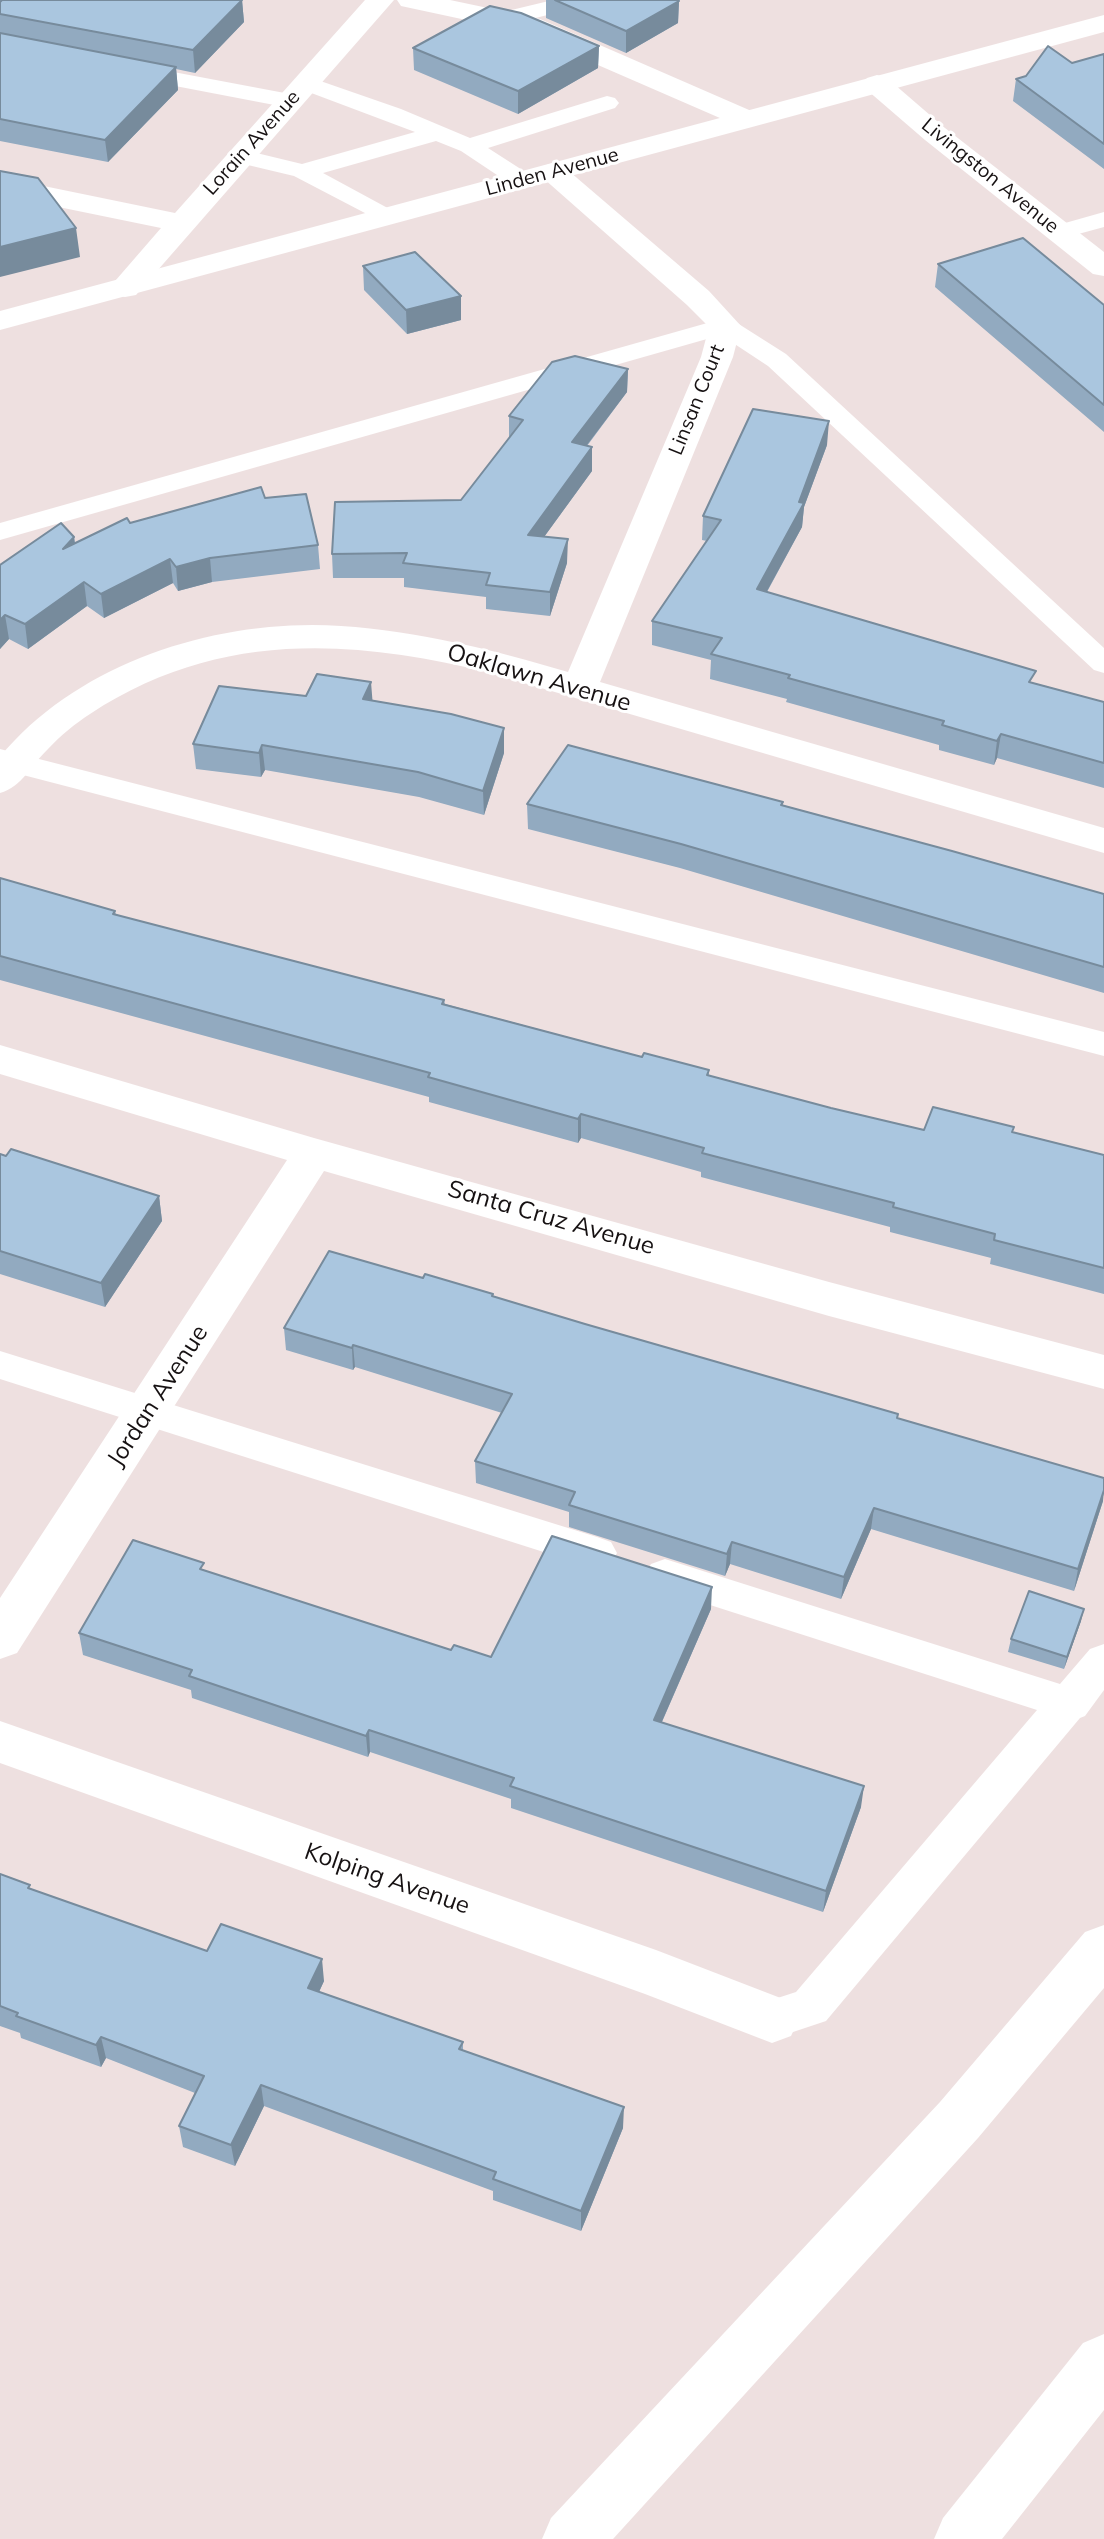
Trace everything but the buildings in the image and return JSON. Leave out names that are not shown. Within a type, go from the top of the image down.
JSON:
[{"type":"main road","name":"Lorain Avenue","points":[[125,288],[380,0]]},
{"type":"main road","points":[[411,0],[530,25],[746,119]]},
{"type":"main road","name":"Linden Avenue","points":[[0,321],[1104,23]]},
{"type":"main road","name":"Livingston Avenue","points":[[877,84],[1104,267]]},
{"type":"main road","name":"Linsan Court","points":[[537,176],[698,298],[725,326],[717,357],[579,688]]},
{"type":"main road","points":[[0,186],[180,223]]},
{"type":"main road","name":"Oaklawn Avenue","points":[[5,768],[74,707],[119,681],[168,660],[206,649],[264,640],[322,637],[381,640],[436,649],[579,688],[1104,841]]},
{"type":"main road","name":"Santa Cruz Avenue","points":[[0,1059],[314,1153],[653,1246],[829,1299],[1104,1372]]},
{"type":"main road","name":"Jordan Avenue","points":[[0,1639],[314,1153]]},
{"type":"main road","name":"Kolping Avenue","points":[[0,1742],[656,1974],[772,2019]]},
{"type":"main road","points":[[572,2539],[959,2120],[1104,1949]]},
{"type":"main road","points":[[964,2539],[1104,2363]]},
{"type":"lane","points":[[507,18],[580,0]]},
{"type":"lane","points":[[107,66],[298,92],[438,133],[537,176]]},
{"type":"lane","points":[[469,146],[607,103]]},
{"type":"lane","points":[[302,171],[438,133]]},
{"type":"lane","points":[[240,156],[302,171],[386,217]]},
{"type":"lane","points":[[1060,232],[1104,219]]},
{"type":"lane","points":[[0,532],[725,326],[777,360],[1104,664]]},
{"type":"lane","points":[[5,768],[1104,1044]]},
{"type":"lane","points":[[0,1365],[1071,1704]]},
{"type":"lane","points":[[772,2019],[810,2007],[1071,1704],[1104,1661]]}]
